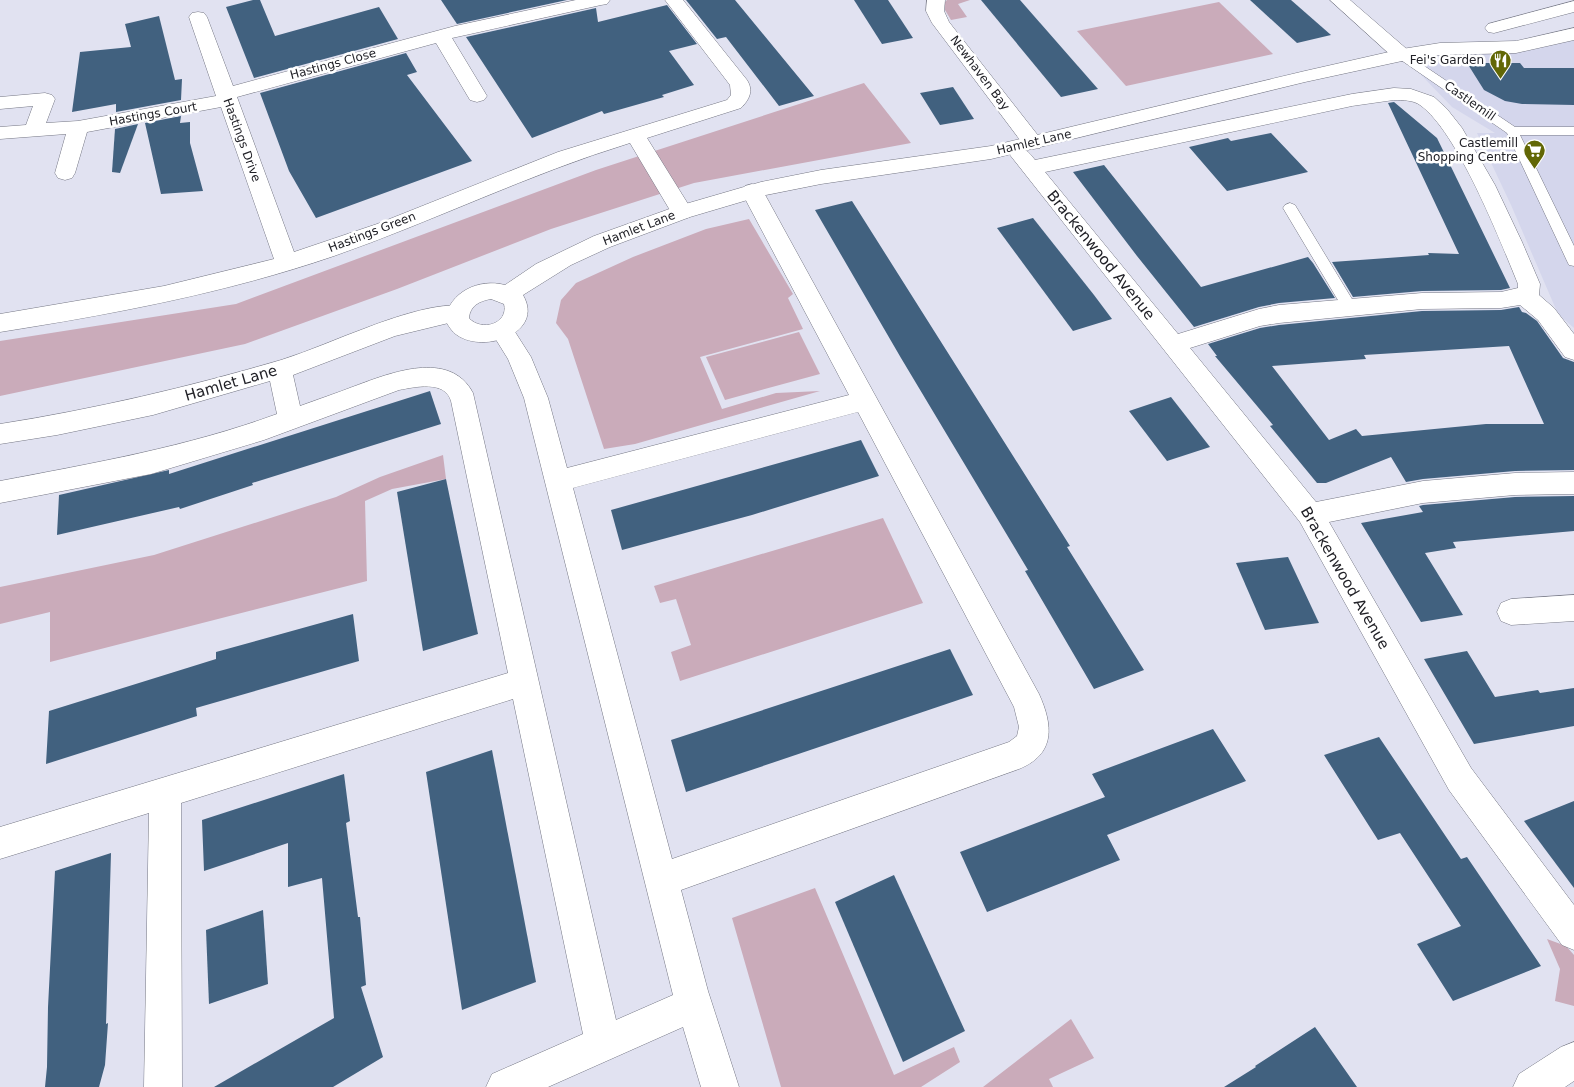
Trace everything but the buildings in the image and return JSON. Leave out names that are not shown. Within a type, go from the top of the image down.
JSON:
[{"type":"street","name":"Hastings Close","points":[[226,97],[441,36],[601,0]]},
{"type":"street","name":"Hastings Green","points":[[0,323],[89,310],[174,293],[254,273],[325,251],[565,157],[734,104],[740,98],[742,92],[740,84],[674,0]]},
{"type":"street","name":"Newhaven Bay","points":[[936,0],[935,11],[941,22],[1026,153]]},
{"type":"street","points":[[1339,0],[1402,55]]},
{"type":"street","points":[[1534,0],[1551,12]]},
{"type":"street","points":[[1494,28],[1574,6]]},
{"type":"street","name":"Hastings Drive","points":[[198,17],[287,263]]},
{"type":"street","name":"Hamlet Lane","points":[[508,294],[537,273],[575,253],[682,212],[752,192],[821,177],[1026,153],[1402,55],[1440,49],[1516,47],[1574,34]]},
{"type":"street","points":[[441,36],[478,96]]},
{"type":"street","points":[[1026,153],[1208,129],[1377,96],[1406,94],[1418,96],[1438,110],[1454,132],[1492,201],[1529,284],[1529,292],[1524,296],[1508,299],[1455,300],[1279,314],[1259,318],[1174,344]]},
{"type":"street","name":"Hastings Court","points":[[0,133],[78,127],[226,97]]},
{"type":"street","points":[[0,103],[44,99],[34,130]]},
{"type":"street","points":[[65,173],[78,127]]},
{"type":"street","points":[[635,134],[682,212]]},
{"type":"street","name":"Brackenwood Avenue","points":[[1026,153],[1174,344],[1310,514],[1460,779],[1574,933]]},
{"type":"street","points":[[661,880],[1018,754],[1031,744],[1034,727],[1028,704],[752,192]]},
{"type":"street","points":[[491,291],[508,294],[518,305],[518,312],[510,325],[502,330],[483,335],[474,334],[460,326],[457,320],[457,313],[460,306],[473,295],[491,291]]},
{"type":"street","points":[[1524,296],[1546,314],[1574,351]]},
{"type":"street","name":"Hamlet Lane","points":[[0,434],[57,425],[153,404],[280,369],[388,329],[422,319],[457,313]]},
{"type":"street","points":[[502,330],[519,357],[536,398],[694,1004],[720,1087]]},
{"type":"street","points":[[280,369],[291,420]]},
{"type":"street","points":[[0,492],[55,483],[151,463],[255,433],[396,381],[415,377],[435,377],[450,382],[461,393],[603,1044]]},
{"type":"street","points":[[558,481],[864,401]]},
{"type":"street","points":[[1310,514],[1423,492],[1515,484],[1574,483]]},
{"type":"street","points":[[1511,612],[1574,608]]},
{"type":"street","points":[[0,843],[524,682]]},
{"type":"street","points":[[163,1087],[165,792]]},
{"type":"street","points":[[505,1087],[694,1004]]},
{"type":"street","points":[[1532,1087],[1574,1060]]},
{"type":"lane","name":"Castlemill","points":[[1402,55],[1512,131],[1574,260]]},
{"type":"lane","name":"Castlemill","points":[[1512,131],[1574,131]]},
{"type":"lane","points":[[1290,208],[1350,308]]},
{"type":"shaded area","points":[[947,0],[970,0],[958,4],[967,17],[951,20],[945,10],[945,2]]},
{"type":"shaded area","points":[[1219,2],[1273,54],[1126,86],[1077,31]]},
{"type":"shaded area","name":"Castlemill Shopping Centre","points":[[1574,34],[1574,328],[1558,314],[1511,205],[1477,133],[1495,133],[1452,107],[1402,55],[1490,48]]},
{"type":"shaded area","points":[[864,83],[911,143],[694,183],[551,229],[397,289],[245,344],[0,396],[0,341],[236,304],[596,170]]},
{"type":"shaded area","points":[[749,219],[793,294],[788,298],[803,329],[700,357],[722,409],[776,393],[820,391],[635,444],[604,449],[568,339],[556,323],[561,300],[576,283],[633,257],[706,229]]},
{"type":"shaded area","points":[[799,332],[820,374],[725,400],[706,357]]},
{"type":"shaded area","points":[[443,455],[446,479],[392,489],[365,501],[367,581],[50,662],[50,612],[0,624],[0,587],[154,555],[336,497],[380,477]]},
{"type":"shaded area","points":[[883,518],[923,603],[680,681],[671,652],[691,645],[676,599],[660,603],[654,586]]},
{"type":"shaded area","points":[[815,888],[894,1075],[954,1047],[960,1062],[921,1087],[781,1087],[732,918]]},
{"type":"shaded area","points":[[1547,939],[1566,946],[1574,955],[1574,1006],[1555,1001],[1560,969]]},
{"type":"shaded area","points":[[1071,1019],[1094,1058],[1049,1079],[1053,1087],[983,1087]]},
{"type":"place","name":"Fei's Garden","points":[[1500,79]]},
{"type":"place","name":"Castlemill Shopping Centre","points":[[1534,169]]}]
